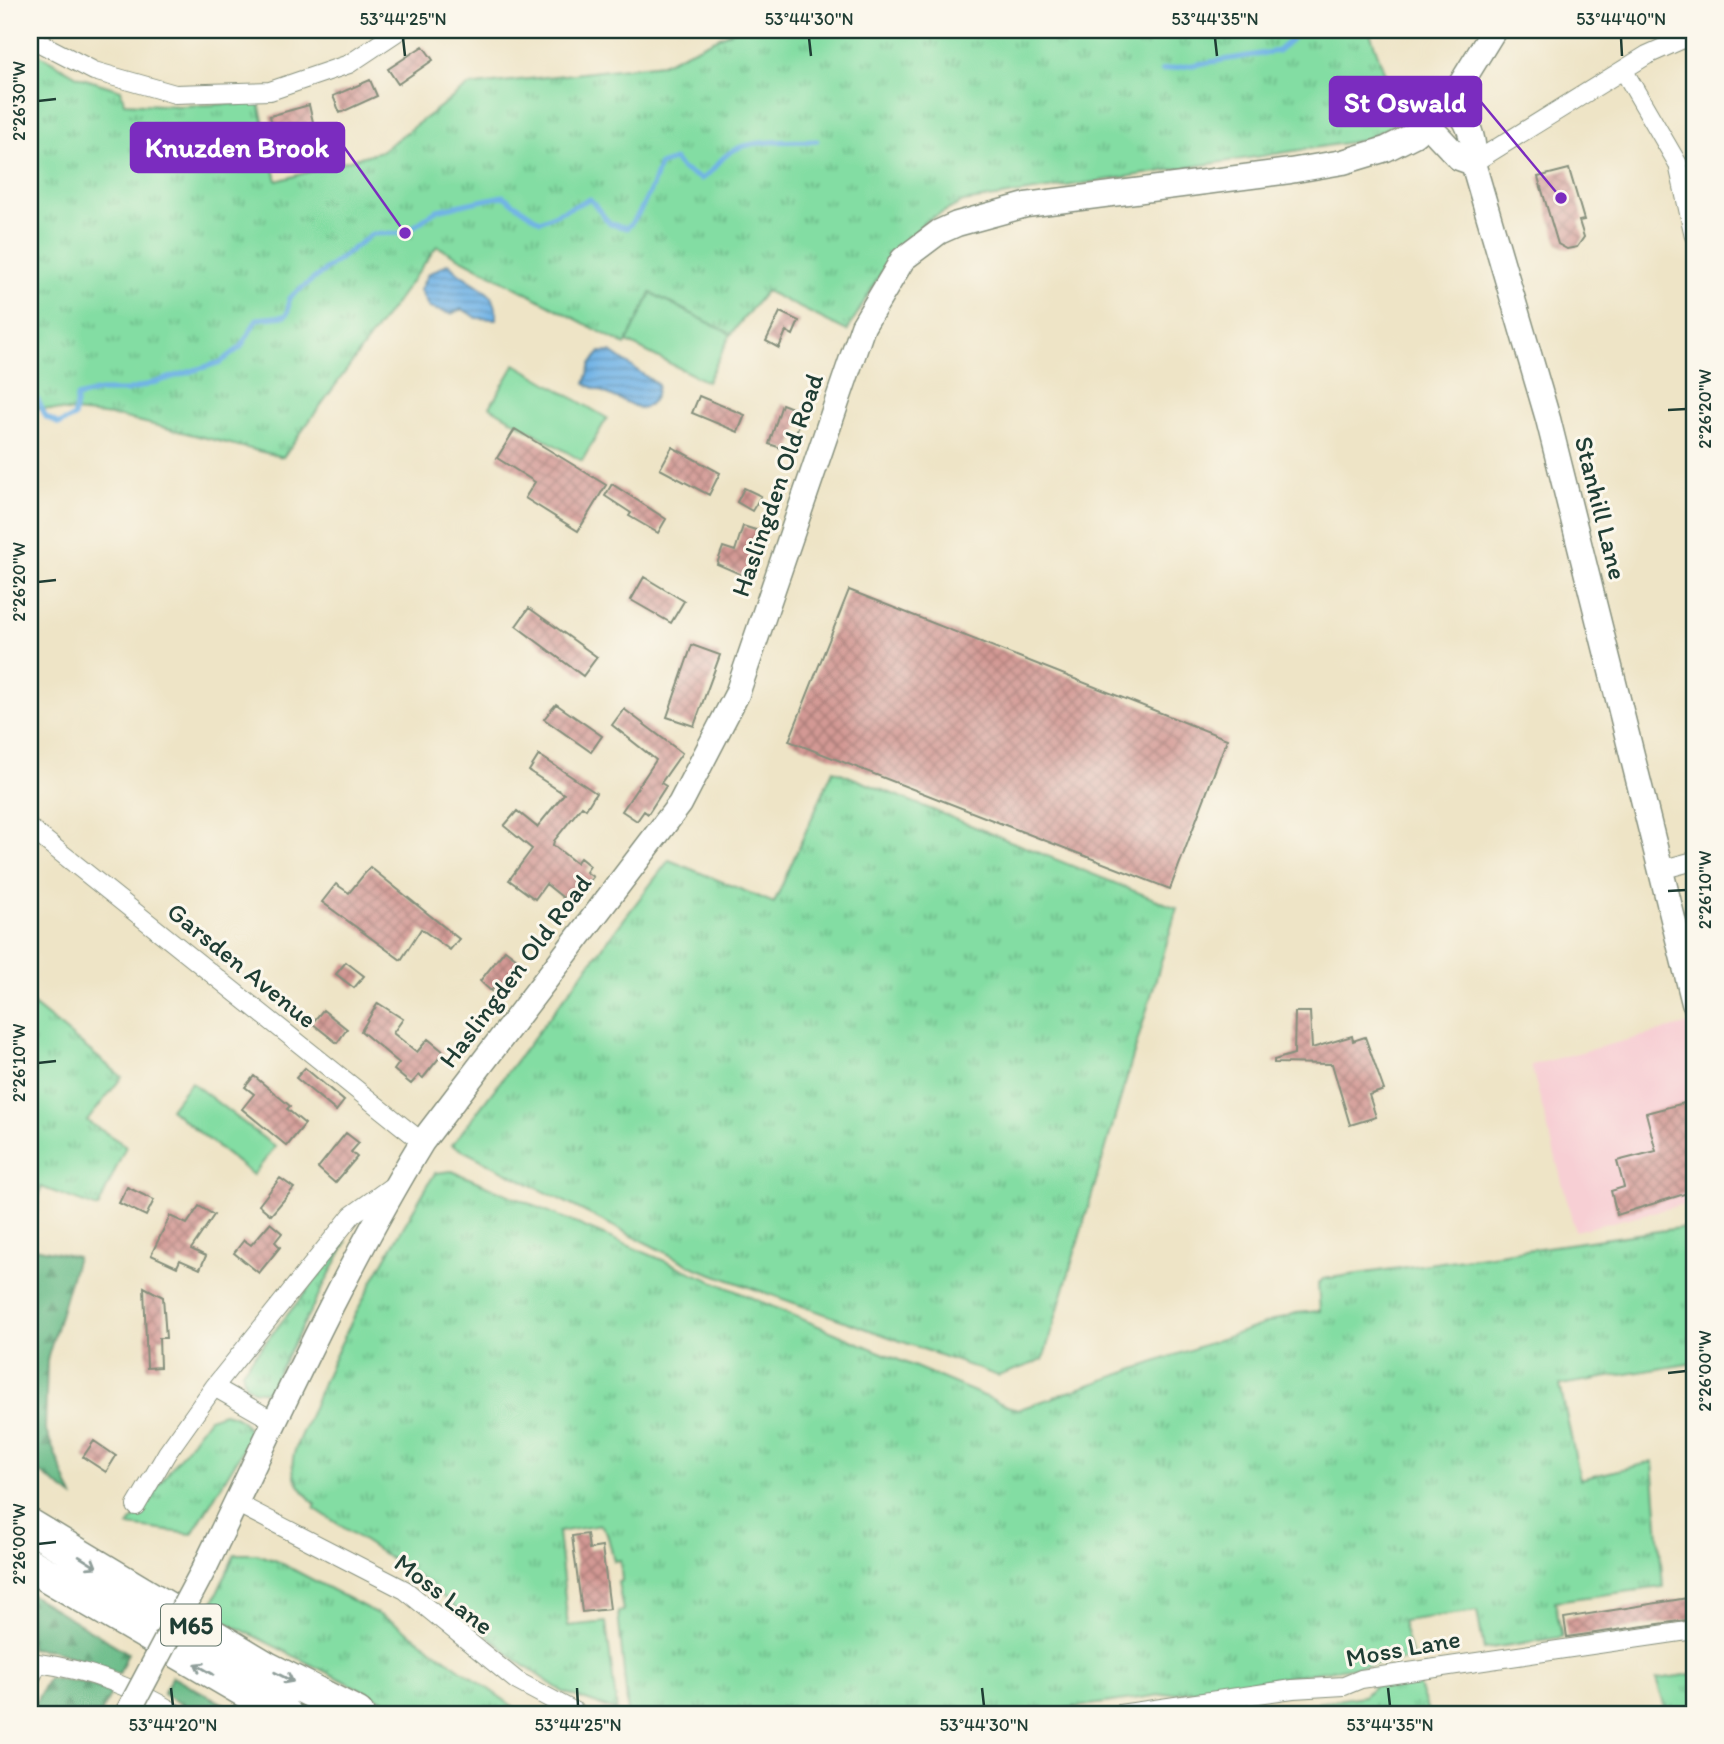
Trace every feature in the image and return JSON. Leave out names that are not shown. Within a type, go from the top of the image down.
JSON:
[{"type":"highway","name":"M65","points":[[30,1526],[254,1661],[357,1714]]},
{"type":"highway","name":"M65","points":[[30,1565],[172,1651],[285,1714]]},
{"type":"main road","name":"Haslingden Old Road","points":[[127,1714],[205,1567],[274,1422],[398,1182],[422,1142],[680,804],[737,694],[863,326],[903,259],[939,232],[976,218],[1026,205],[1343,162],[1400,143],[1428,125],[1452,98],[1494,30]]},
{"type":"main road","name":"Stanhill Lane","points":[[1452,98],[1472,134],[1476,147],[1473,163],[1548,419],[1694,1003]]},
{"type":"main road","points":[[1428,125],[1459,158],[1473,163]]},
{"type":"street","points":[[30,38],[94,71],[175,94],[270,91],[348,64],[400,30]]},
{"type":"street","points":[[1473,163],[1647,55],[1694,34]]},
{"type":"street","points":[[1624,71],[1678,164],[1694,236]]},
{"type":"street","name":"Garsden Avenue","points":[[30,828],[422,1142]]},
{"type":"street","points":[[1660,870],[1694,861]]},
{"type":"street","name":"Haslingden Old Road","points":[[136,1506],[167,1453],[214,1387],[352,1215],[398,1182]]},
{"type":"street","points":[[214,1387],[274,1422]]},
{"type":"street","name":"Moss Lane","points":[[236,1503],[405,1590],[517,1681],[579,1714]]},
{"type":"street","name":"Moss Lane","points":[[1120,1714],[1293,1689],[1344,1686],[1361,1679],[1694,1630]]},
{"type":"street","points":[[34,1671],[104,1677],[177,1714]]},
{"type":"shaded area","points":[[1689,1024],[1694,1046],[1694,1202],[1575,1231],[1531,1065]]},
{"type":"green space","points":[[735,30],[1369,30],[1398,110],[1405,118],[1365,140],[963,202],[924,222],[884,268],[847,331],[766,291],[731,334],[651,294],[625,345],[437,246],[283,457],[121,417],[30,407],[30,49],[79,77],[121,90],[124,103],[179,106],[259,103],[277,181],[381,151],[468,86],[662,64]]},
{"type":"green space","points":[[651,293],[731,334],[707,382],[627,342]]},
{"type":"green space","points":[[515,364],[607,418],[582,461],[490,407]]},
{"type":"green space","points":[[833,770],[1177,908],[1043,1360],[998,1376],[696,1268],[452,1145],[669,860],[774,903]]},
{"type":"green space","points":[[30,1002],[122,1077],[87,1121],[126,1146],[98,1208],[41,1187],[30,1246]]},
{"type":"green space","points":[[191,1082],[275,1147],[253,1175],[170,1109]]},
{"type":"green space","points":[[452,1171],[1017,1410],[1296,1313],[1320,1311],[1318,1284],[1323,1279],[1694,1226],[1694,1363],[1560,1385],[1580,1479],[1653,1462],[1663,1587],[1555,1601],[1562,1637],[1484,1649],[1477,1611],[1402,1621],[1412,1659],[1028,1714],[628,1714],[618,1612],[623,1611],[618,1582],[622,1581],[620,1560],[614,1561],[607,1533],[601,1525],[558,1532],[568,1626],[606,1622],[617,1711],[563,1692],[516,1660],[427,1583],[314,1508],[316,1505],[303,1490],[294,1473],[293,1459],[298,1440],[338,1349],[369,1289],[435,1173]]},
{"type":"green space","points":[[347,1241],[268,1392],[253,1390],[245,1384],[242,1371]]},
{"type":"green space","points":[[30,1247],[77,1257],[47,1360],[45,1429],[73,1497],[30,1465]]},
{"type":"green space","points":[[224,1413],[242,1421],[250,1438],[192,1534],[128,1526],[209,1418]]},
{"type":"green space","points":[[235,1554],[257,1554],[277,1561],[395,1623],[524,1714],[410,1714],[208,1613]]},
{"type":"green space","points":[[30,1594],[128,1653],[119,1674],[52,1650],[30,1648]]},
{"type":"green space","points":[[1694,1674],[1694,1714],[1667,1714],[1656,1679]]},
{"type":"green space","points":[[172,1676],[242,1714],[199,1714],[163,1694]]},
{"type":"green space","points":[[48,1678],[85,1683],[111,1693],[101,1714],[30,1714]]},
{"type":"green space","points":[[1416,1678],[1429,1714],[1239,1714],[1364,1696],[1374,1686]]},
{"type":"water","points":[[449,263],[493,299],[496,319],[477,318],[462,309],[451,314],[429,308],[420,290],[428,274]]},
{"type":"water","points":[[600,352],[611,352],[658,385],[651,403],[641,409],[585,384],[591,364]]},
{"type":"building","points":[[423,46],[433,60],[398,84],[388,69]]},
{"type":"building","points":[[370,80],[377,96],[340,113],[333,96]]},
{"type":"building","points":[[309,105],[313,122],[274,133],[270,116]]},
{"type":"building","points":[[1569,169],[1584,220],[1579,221],[1584,237],[1577,247],[1567,249],[1558,244],[1538,177]]},
{"type":"building","points":[[780,312],[799,321],[793,335],[786,331],[779,348],[766,341]]},
{"type":"building","points":[[699,396],[745,415],[738,432],[692,413]]},
{"type":"building","points":[[782,404],[803,412],[790,451],[769,444]]},
{"type":"building","points":[[515,429],[606,485],[578,531],[525,498],[535,482],[497,458]]},
{"type":"building","points":[[672,447],[720,473],[709,495],[660,469]]},
{"type":"building","points":[[612,484],[666,519],[658,533],[629,516],[631,513],[605,496]]},
{"type":"building","points":[[744,488],[761,496],[752,511],[737,502]]},
{"type":"building","points":[[743,526],[765,533],[749,578],[717,564],[723,547],[735,551]]},
{"type":"building","points":[[644,577],[684,601],[671,623],[631,600]]},
{"type":"building","points":[[849,590],[1227,739],[1170,889],[789,741]]},
{"type":"building","points":[[529,608],[597,657],[583,676],[516,626]]},
{"type":"building","points":[[692,645],[720,655],[694,726],[667,717]]},
{"type":"building","points":[[556,704],[602,736],[591,752],[544,719]]},
{"type":"building","points":[[624,709],[682,753],[661,783],[666,786],[648,814],[644,811],[637,821],[622,811],[656,760],[612,725]]},
{"type":"building","points":[[539,755],[596,793],[586,809],[582,806],[553,845],[576,863],[580,858],[590,866],[586,872],[593,877],[571,904],[546,884],[535,899],[509,880],[532,849],[504,826],[517,811],[537,827],[564,794],[529,771]]},
{"type":"building","points":[[370,867],[459,939],[450,950],[421,929],[401,960],[322,902],[336,884],[349,893]]},
{"type":"building","points":[[505,950],[521,962],[500,988],[496,985],[491,991],[480,981]]},
{"type":"building","points":[[346,962],[364,976],[354,988],[336,974]]},
{"type":"building","points":[[378,1003],[403,1019],[393,1033],[417,1052],[428,1039],[444,1052],[423,1078],[419,1075],[411,1084],[394,1070],[399,1063],[361,1031]]},
{"type":"building","points":[[323,1010],[347,1029],[337,1043],[312,1023]]},
{"type":"building","points":[[1295,1012],[1310,1012],[1312,1048],[1352,1036],[1353,1041],[1365,1037],[1384,1090],[1369,1095],[1376,1117],[1350,1125],[1332,1064],[1274,1063],[1274,1060],[1294,1054]]},
{"type":"building","points":[[305,1068],[344,1101],[336,1111],[296,1078]]},
{"type":"building","points":[[254,1076],[290,1106],[287,1109],[305,1124],[287,1146],[242,1109],[254,1094],[245,1087]]},
{"type":"building","points":[[1692,1101],[1694,1191],[1617,1215],[1611,1191],[1624,1187],[1617,1161],[1656,1151],[1646,1113]]},
{"type":"building","points":[[346,1133],[359,1143],[351,1152],[357,1157],[335,1183],[318,1168]]},
{"type":"building","points":[[280,1178],[294,1188],[271,1215],[259,1205]]},
{"type":"building","points":[[127,1187],[154,1200],[146,1216],[119,1203]]},
{"type":"building","points":[[199,1206],[214,1215],[191,1249],[206,1256],[200,1269],[180,1260],[177,1267],[151,1255],[170,1216],[187,1224]]},
{"type":"building","points":[[270,1223],[282,1233],[275,1242],[280,1247],[259,1273],[234,1253],[244,1240],[251,1245]]},
{"type":"building","points":[[144,1287],[163,1297],[166,1338],[159,1338],[160,1367],[147,1368]]},
{"type":"building","points":[[94,1441],[116,1456],[106,1472],[83,1457]]},
{"type":"building","points":[[587,1534],[589,1549],[602,1547],[610,1609],[582,1612],[572,1536]]},
{"type":"building","points":[[1694,1597],[1694,1619],[1567,1637],[1564,1618]]},
{"type":"waterway","points":[[1162,70],[1278,51],[1302,30]]},
{"type":"waterway","points":[[30,397],[38,400],[46,417],[59,424],[74,417],[77,397],[100,391],[127,391],[221,362],[241,347],[257,319],[285,316],[289,298],[372,234],[405,233],[437,210],[503,196],[540,221],[590,199],[610,224],[627,228],[646,199],[659,165],[674,160],[682,169],[701,179],[729,153],[742,146],[817,141]]},
{"type":"place","name":"St Oswald","points":[[1561,198]]},
{"type":"place","name":"Knuzden Brook","points":[[405,233]]}]
